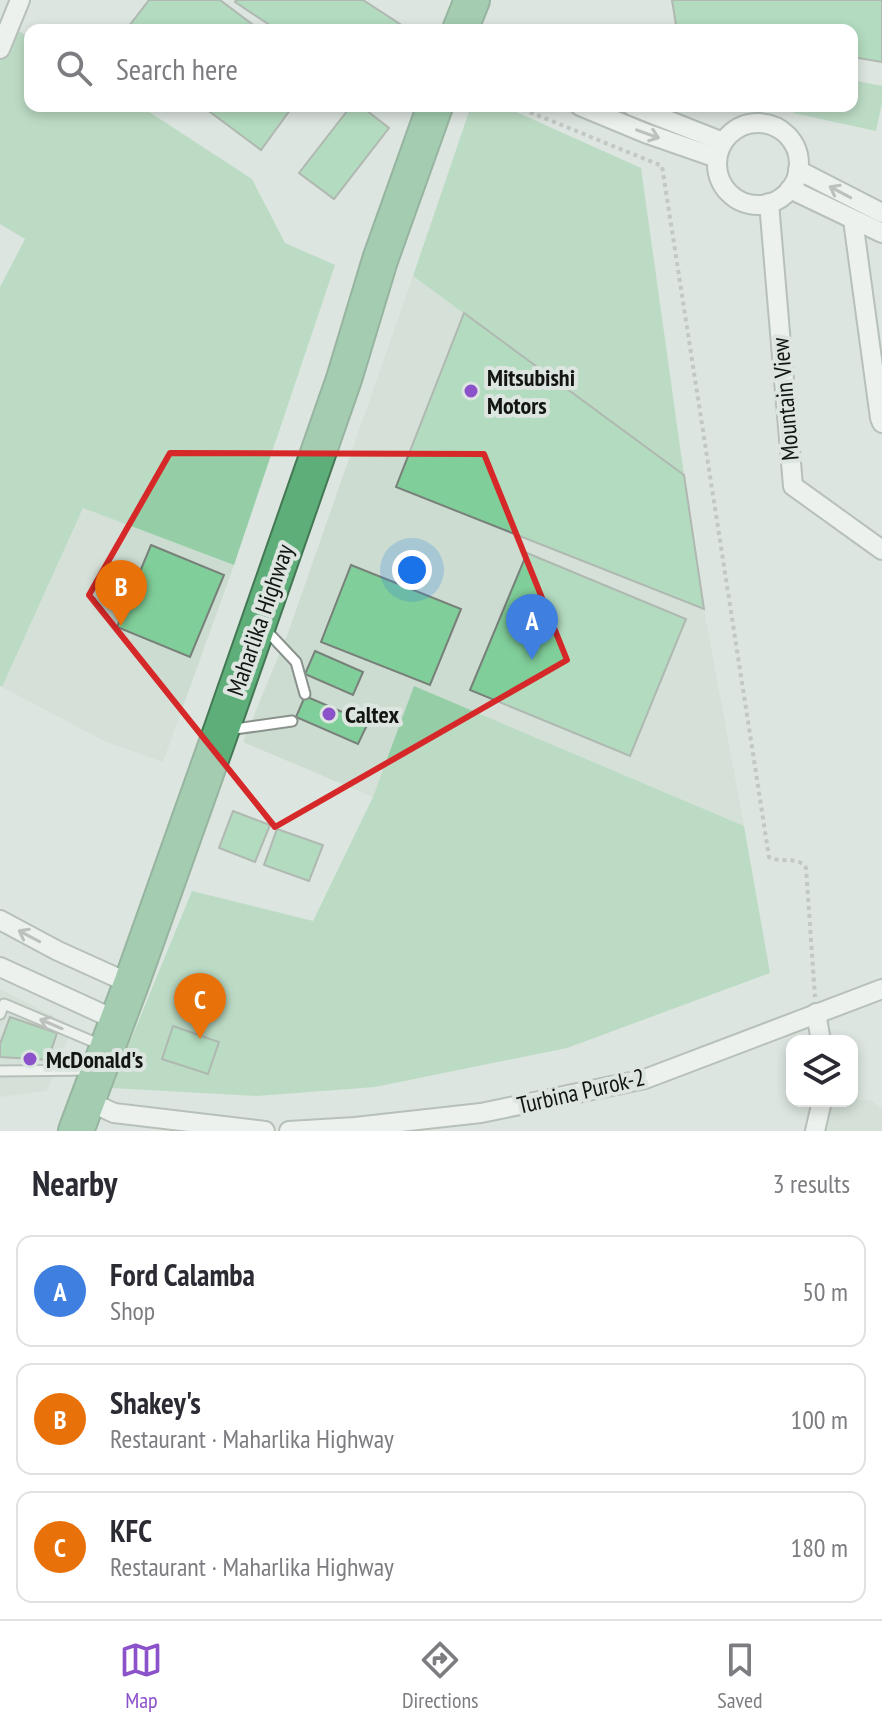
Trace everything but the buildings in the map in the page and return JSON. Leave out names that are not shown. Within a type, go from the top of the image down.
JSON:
[{"type":"highway","points":[[462,24],[472,0]]},
{"type":"highway","name":"Maharlika Highway","points":[[98,1074],[344,379],[380,260],[433,112]]},
{"type":"street","points":[[0,49],[20,0]]},
{"type":"street","points":[[594,112],[645,133],[720,150]]},
{"type":"street","points":[[644,112],[720,150]]},
{"type":"street","points":[[751,115],[787,135],[798,158],[798,170],[790,189],[781,198],[769,203],[755,204],[731,194],[722,184],[718,171],[720,150],[731,133],[751,115]]},
{"type":"street","points":[[798,170],[882,213]]},
{"type":"street","points":[[790,189],[882,233]]},
{"type":"street","name":"Mountain View","points":[[769,203],[793,486],[882,550]]},
{"type":"street","points":[[853,220],[882,423]]},
{"type":"street","points":[[0,920],[131,984]]},
{"type":"street","points":[[0,967],[98,1074],[114,1113],[265,1131]]},
{"type":"street","name":"Turbina Purok-2","points":[[289,1131],[481,1113],[645,1079],[882,989]]},
{"type":"street","points":[[816,1013],[820,1035]]},
{"type":"street","points":[[815,1131],[821,1107]]},
{"type":"lane","points":[[259,623],[296,662],[305,694]]},
{"type":"lane","points":[[221,731],[292,721]]},
{"type":"lane","points":[[0,1014],[4,1004],[98,1074]]},
{"type":"lane","points":[[0,1071],[98,1074]]},
{"type":"path","points":[[530,112],[662,166],[769,857],[776,861],[802,862],[806,868],[816,1013]]},
{"type":"highlighted area","points":[[170,453],[484,454],[567,660],[275,827],[89,595]]},
{"type":"shaded area","points":[[413,276],[684,475],[704,609],[744,826],[415,687],[373,797],[243,742],[288,633]]},
{"type":"shaded area","points":[[83,508],[234,565],[163,762],[106,742],[2,687]]},
{"type":"shaded area","name":"McDonald's","points":[[0,989],[73,1026],[47,1091],[0,1097]]},
{"type":"shaded area","points":[[858,1099],[872,1101],[882,1110],[882,1131],[820,1131],[829,1107],[858,1107]]},
{"type":"green space","points":[[17,30],[24,34],[24,112],[149,112],[252,179],[285,243],[335,265],[234,565],[83,508],[2,687],[0,287],[25,239],[0,224],[0,61]]},
{"type":"green space","points":[[858,81],[882,86],[876,131],[793,113],[858,112]]},
{"type":"green space","points":[[469,112],[516,112],[641,168],[684,475],[413,276]]},
{"type":"green space","points":[[414,686],[744,826],[770,973],[567,1048],[375,1087],[257,1096],[111,1088],[192,891],[313,921],[373,797]]},
{"type":"place","name":"Mitsubishi Motors","points":[[471,391]]},
{"type":"place","name":"Shakey's","points":[[121,626]]},
{"type":"place","name":"Ford Calamba","points":[[532,660]]},
{"type":"place","name":"Caltex","points":[[329,714]]},
{"type":"place","name":"KFC","points":[[200,1039]]},
{"type":"place","name":"McDonald's","points":[[30,1059]]}]
